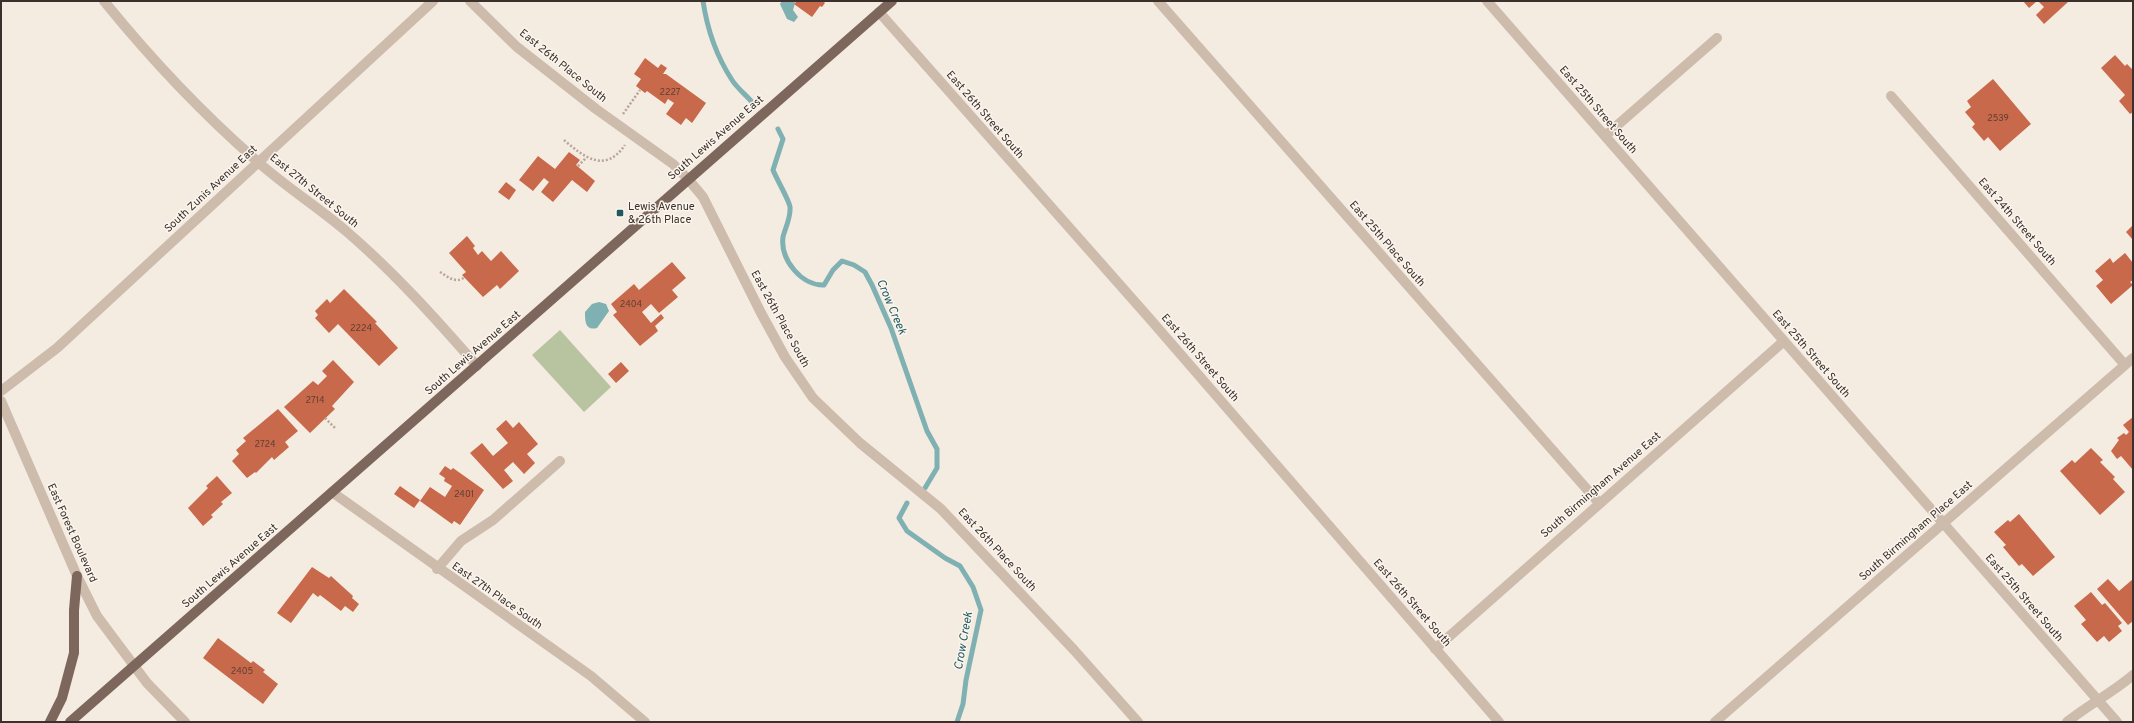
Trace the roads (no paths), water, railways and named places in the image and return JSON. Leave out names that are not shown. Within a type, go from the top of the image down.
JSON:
[{"type":"main road","name":"South Lewis Avenue East","points":[[70,722],[892,1]]},
{"type":"main road","points":[[50,722],[62,698],[74,653],[74,610],[77,576]]},
{"type":"street","name":"East 27th Street South","points":[[104,1],[170,78],[258,162],[346,231],[373,256],[414,295],[477,366]]},
{"type":"street","name":"South Zunis Avenue East","points":[[1,391],[57,348],[433,1]]},
{"type":"street","name":"East 26th Place South","points":[[470,1],[517,47],[616,124],[673,164],[688,179],[703,197],[761,313],[785,357],[813,398],[860,443],[941,509],[1074,650],[1138,722]]},
{"type":"street","name":"East 25th Place South","points":[[1158,1],[1599,503]]},
{"type":"street","name":"East 25th Street South","points":[[1488,1],[2117,722]]},
{"type":"street","name":"East 26th Street South","points":[[879,12],[1161,331],[1499,722]]},
{"type":"street","points":[[1605,136],[1717,38]]},
{"type":"street","name":"East 24th Street South","points":[[1891,96],[2129,361]]},
{"type":"street","name":"South Birmingham Avenue East","points":[[1435,648],[1784,341]]},
{"type":"street","name":"South Birmingham Place East","points":[[1715,722],[2129,361]]},
{"type":"street","name":"East Forest Boulevard","points":[[1,402],[77,576],[97,616],[147,683],[185,722]]},
{"type":"street","points":[[437,569],[462,541],[493,520],[560,461]]},
{"type":"street","name":"East 27th Place South","points":[[332,492],[437,569],[591,676],[645,722]]},
{"type":"street","points":[[2067,722],[2082,709],[2117,689],[2133,675]]},
{"type":"water","points":[[782,1],[794,1],[795,3],[793,10],[798,17],[794,22],[787,19],[780,4]]},
{"type":"water","points":[[599,302],[606,304],[609,311],[597,328],[593,329],[588,327],[586,324],[585,312],[592,304]]},
{"type":"waterway","name":"Crow Creek","points":[[703,1],[707,22],[717,52],[734,83],[751,101]]},
{"type":"waterway","name":"Crow Creek","points":[[778,129],[783,139],[773,170],[790,207],[789,219],[783,237],[785,254],[794,270],[808,281],[816,284],[824,285],[833,270],[842,261],[854,265],[865,272],[891,328],[927,431],[937,449],[937,468],[925,488]]},
{"type":"waterway","name":"Crow Creek","points":[[907,503],[899,518],[907,531],[945,558],[960,566],[973,587],[981,610],[966,680],[963,704],[957,722]]},
{"type":"place","name":"Lewis Avenue & 26th Place","points":[[620,213]]}]
